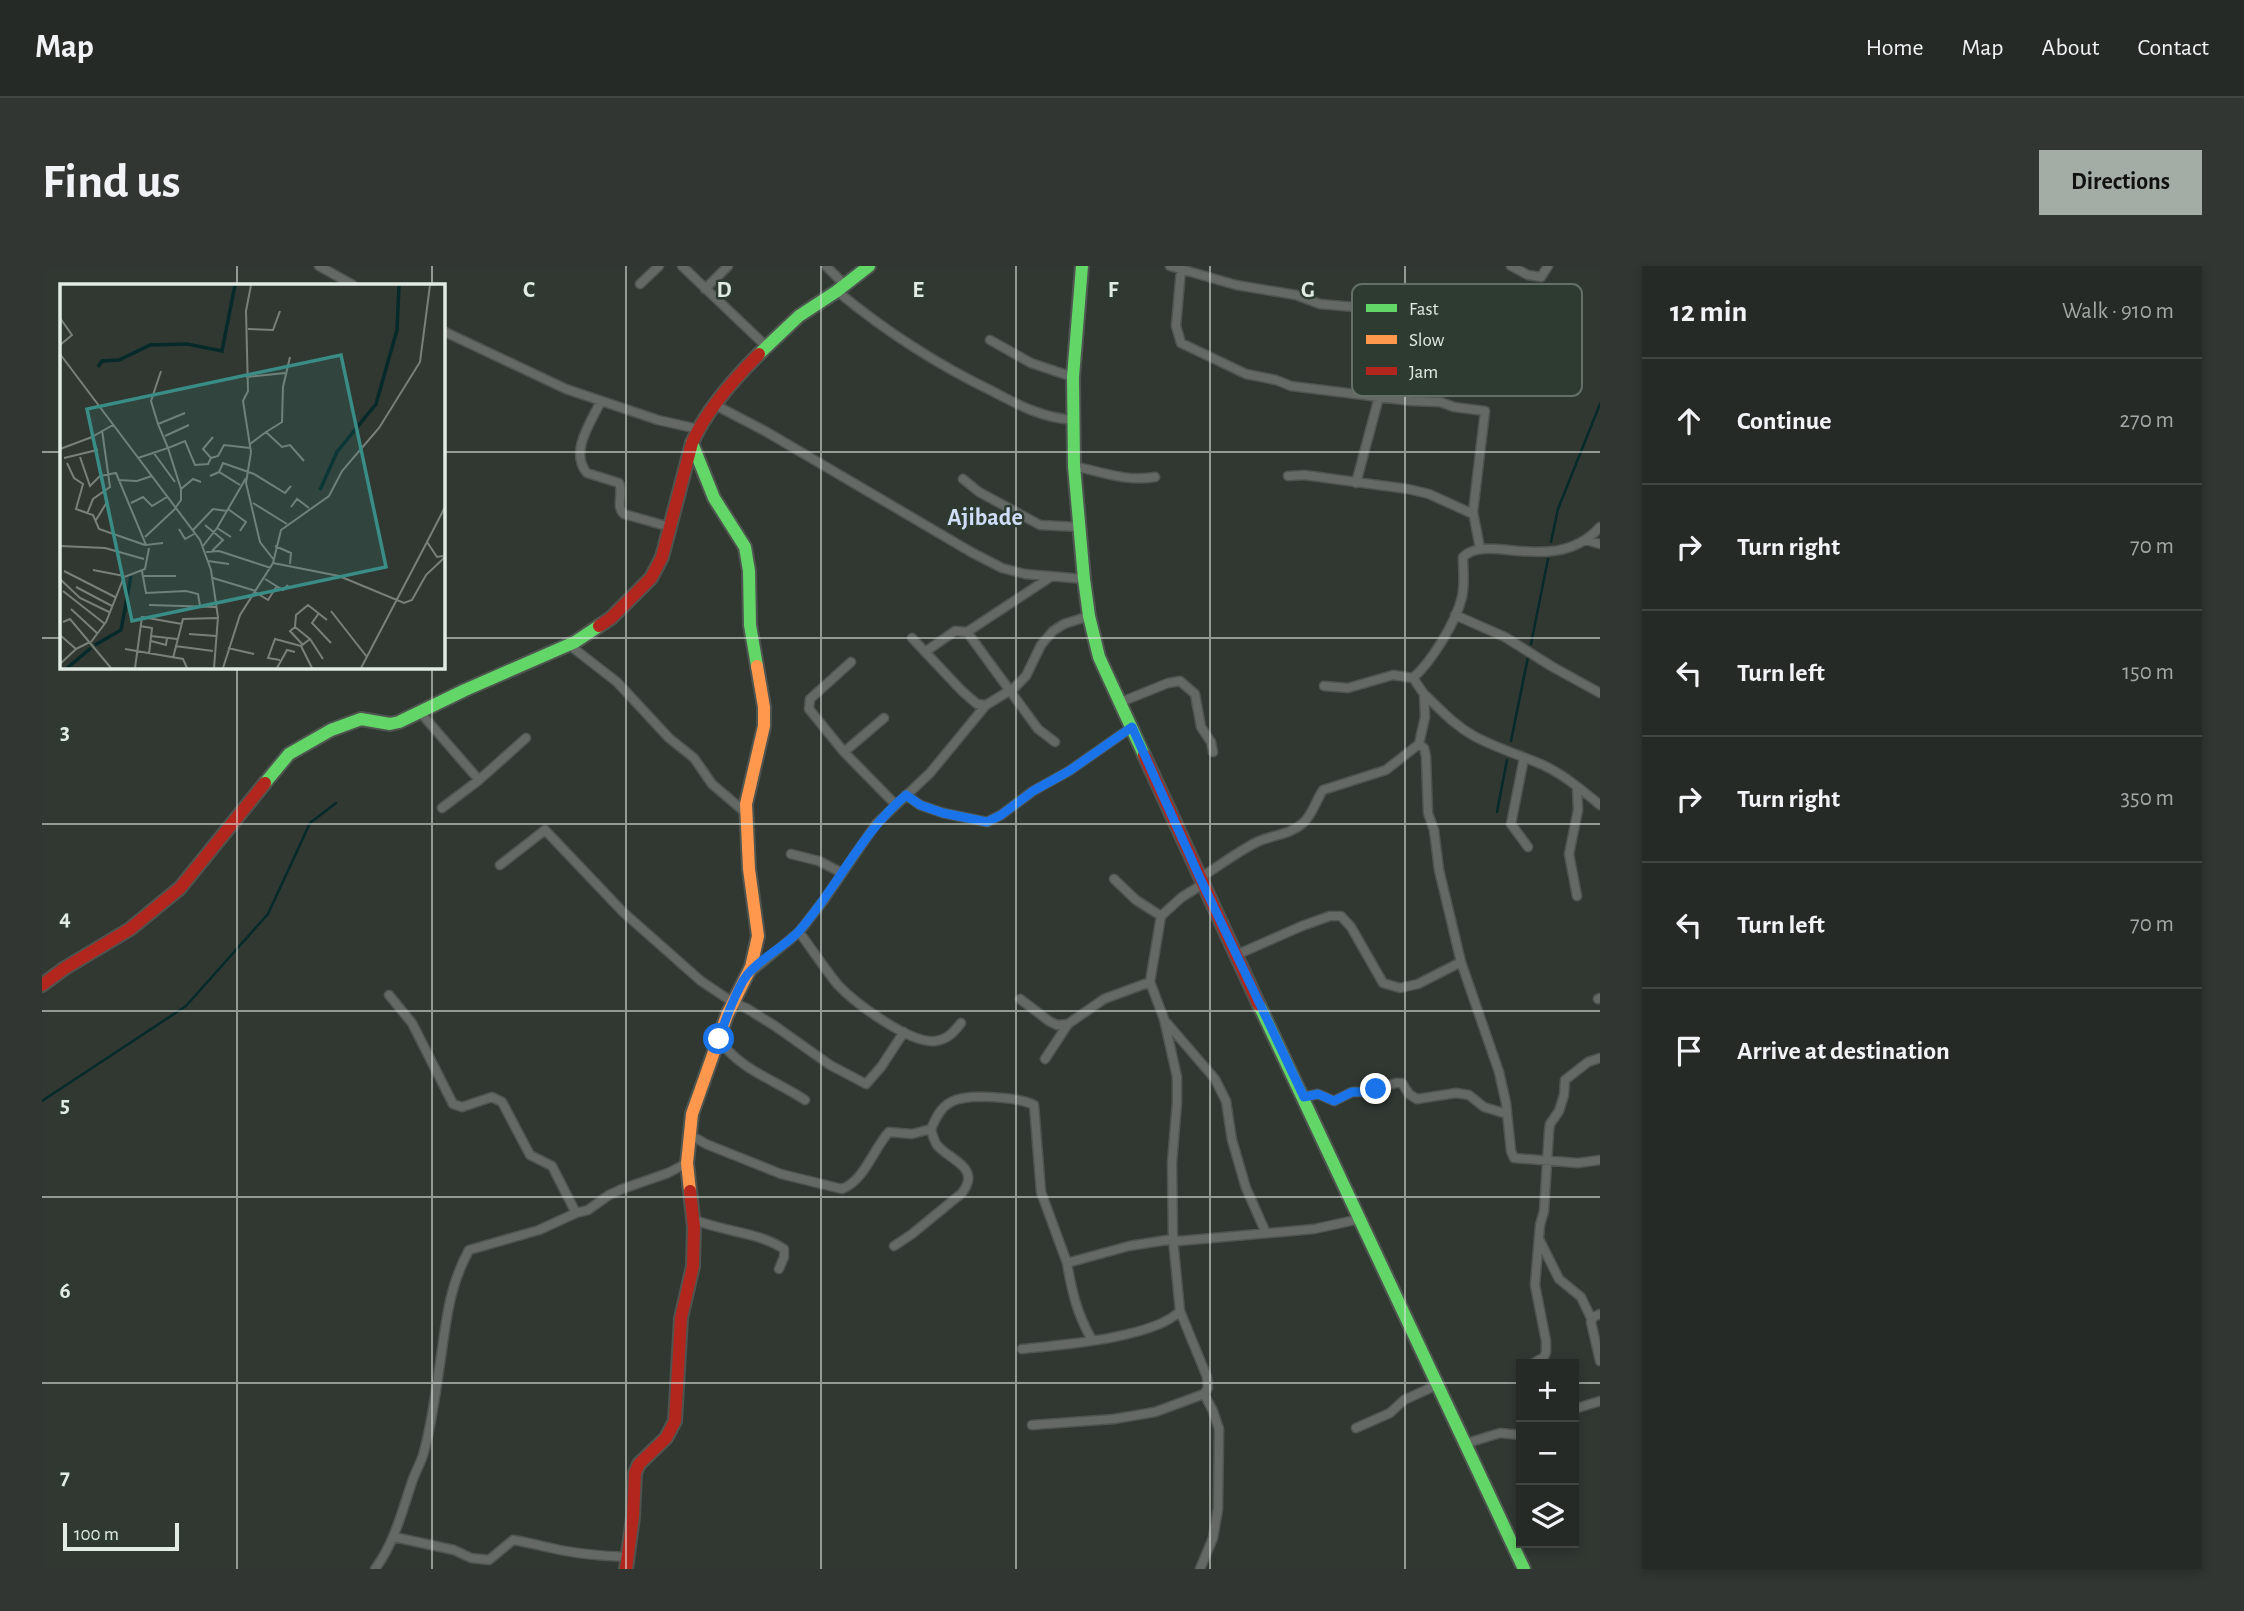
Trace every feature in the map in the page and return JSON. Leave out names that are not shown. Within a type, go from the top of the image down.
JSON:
[{"type":"street","points":[[319,266],[351,284]]},
{"type":"street","points":[[640,284],[659,266]]},
{"type":"street","points":[[682,266],[767,347]]},
{"type":"street","points":[[705,289],[728,266]]},
{"type":"street","points":[[826,266],[857,308],[922,353],[1037,414],[1074,420]]},
{"type":"street","points":[[42,985],[130,929],[180,888],[289,754],[331,730],[361,719],[390,724],[568,644],[611,618],[651,578],[662,557],[698,429],[740,373],[799,316],[869,266]]},
{"type":"street","points":[[1082,266],[1073,377],[1074,466],[1084,579],[1099,657],[1524,1569]]},
{"type":"street","points":[[1170,266],[1225,282],[1296,295],[1320,304],[1352,307]]},
{"type":"street","points":[[1511,266],[1528,275],[1541,277],[1548,266]]},
{"type":"street","points":[[1181,269],[1176,326],[1181,343],[1246,374],[1311,390],[1352,394]]},
{"type":"street","points":[[444,331],[566,389],[658,420],[698,429]]},
{"type":"street","points":[[990,340],[1031,363],[1073,377]]},
{"type":"street","points":[[1369,396],[1440,402],[1454,407],[1485,411],[1473,514],[1480,548]]},
{"type":"street","points":[[1356,483],[1379,397]]},
{"type":"street","points":[[601,401],[581,443],[583,469],[587,473],[619,483],[620,508],[624,514],[670,527]]},
{"type":"street","points":[[717,406],[1002,568],[1049,578],[1084,579]]},
{"type":"street","points":[[394,1537],[454,1550],[471,1558],[489,1560],[513,1540],[551,1549],[604,1556],[627,1563],[635,1473],[639,1464],[666,1438],[675,1421],[681,1318],[693,1266],[693,1219],[687,1163],[692,1114],[727,1015],[755,957],[758,936],[749,870],[746,813],[748,791],[759,753],[764,718],[762,689],[750,625],[749,571],[745,547],[718,505],[692,443]]},
{"type":"street","points":[[1074,466],[1119,477],[1155,477]]},
{"type":"street","points":[[1288,476],[1304,475],[1408,489],[1429,494],[1473,514]]},
{"type":"street","points":[[963,479],[979,492],[1040,525],[1079,527]]},
{"type":"street","points":[[1413,678],[1424,668],[1455,615],[1462,596],[1463,557],[1468,552],[1480,548],[1531,553],[1560,551],[1586,540],[1600,527]]},
{"type":"street","points":[[1586,540],[1600,544]]},
{"type":"street","points":[[925,652],[955,631],[967,632],[1049,578]]},
{"type":"street","points":[[1455,615],[1505,637],[1550,666],[1600,693]]},
{"type":"street","points":[[747,974],[799,932],[876,824],[930,773],[986,705],[1010,691],[1026,676],[1046,637],[1064,624],[1089,616]]},
{"type":"street","points":[[967,632],[1038,729],[1055,742]]},
{"type":"street","points":[[912,638],[962,691],[977,704],[986,705]]},
{"type":"street","points":[[568,644],[617,682],[669,738],[694,758],[712,784],[746,813]]},
{"type":"street","points":[[851,663],[810,699],[810,709],[844,752],[895,804]]},
{"type":"street","points":[[1324,686],[1348,688],[1393,675],[1413,678],[1424,694],[1454,723],[1495,747],[1563,776],[1600,805]]},
{"type":"street","points":[[1121,702],[1168,683],[1181,681],[1195,694],[1201,727],[1211,742],[1213,752]]},
{"type":"street","points":[[1032,1425],[1114,1419],[1154,1412],[1204,1394],[1208,1388],[1207,1377],[1180,1311],[1173,1239],[1172,1163],[1177,1077],[1164,1019],[1150,982],[1161,916],[1202,881],[1250,846],[1299,827],[1311,814],[1324,790],[1386,771],[1419,744],[1424,717],[1424,694]]},
{"type":"street","points":[[419,711],[479,780]]},
{"type":"street","points":[[844,752],[884,718]]},
{"type":"street","points":[[906,795],[920,805],[943,813],[987,822],[1069,771],[1132,727]]},
{"type":"street","points":[[442,808],[479,780],[526,738]]},
{"type":"street","points":[[1419,744],[1424,748],[1426,757],[1428,813],[1434,830],[1439,870],[1461,962],[1499,1072],[1514,1158],[1577,1163],[1600,1160]]},
{"type":"street","points":[[1524,758],[1511,824],[1528,847]]},
{"type":"street","points":[[1577,787],[1578,810],[1569,854],[1577,896]]},
{"type":"street","points":[[500,865],[545,830],[623,912],[702,981],[830,1065],[866,1084],[904,1032]]},
{"type":"street","points":[[791,854],[819,861],[842,873]]},
{"type":"street","points":[[1114,879],[1136,900],[1161,916]]},
{"type":"street","points":[[1236,955],[1302,926],[1330,916],[1341,916],[1352,927],[1383,983],[1400,988],[1418,984],[1461,962]]},
{"type":"street","points":[[799,932],[838,984],[852,998],[904,1032],[924,1041],[935,1042],[944,1039],[961,1023]]},
{"type":"street","points":[[1045,1059],[1068,1024],[1104,999],[1150,982]]},
{"type":"street","points":[[389,995],[412,1023],[453,1104],[462,1107],[492,1097],[502,1102],[530,1155],[552,1166],[576,1213]]},
{"type":"street","points":[[1020,999],[1049,1021],[1058,1025],[1068,1024]]},
{"type":"street","points":[[1164,1019],[1215,1079],[1226,1101],[1232,1140],[1246,1188],[1266,1233]]},
{"type":"street","points":[[719,1039],[729,1053],[804,1100]]},
{"type":"street","points":[[1541,1359],[1546,1352],[1546,1341],[1535,1285],[1550,1124],[1559,1111],[1565,1080],[1588,1062],[1600,1058]]},
{"type":"street","points":[[1304,1097],[1318,1094],[1334,1101],[1352,1092],[1364,1092],[1402,1083],[1409,1094],[1417,1099],[1456,1093],[1469,1095],[1484,1107],[1507,1115]]},
{"type":"street","points":[[894,1246],[962,1193],[967,1186],[968,1177],[964,1167],[936,1144],[931,1129],[938,1114],[947,1105],[961,1098],[1009,1097],[1026,1101],[1034,1105],[1041,1192],[1067,1262],[1079,1318],[1092,1340]]},
{"type":"street","points":[[690,1135],[781,1174],[842,1189],[857,1179],[889,1132],[912,1134],[931,1129]]},
{"type":"street","points":[[376,1569],[394,1537],[423,1456],[435,1400],[447,1310],[458,1270],[469,1250],[539,1230],[588,1210],[622,1189],[668,1173],[687,1163]]},
{"type":"street","points":[[693,1219],[711,1227],[773,1242],[784,1250],[779,1269]]},
{"type":"street","points":[[1067,1262],[1129,1246],[1173,1239],[1179,1241],[1314,1229],[1360,1219]]},
{"type":"street","points":[[1540,1241],[1552,1268],[1562,1282],[1581,1297],[1592,1320],[1600,1361]]},
{"type":"street","points":[[1022,1349],[1063,1346],[1156,1325],[1174,1318],[1180,1311]]},
{"type":"street","points":[[1592,1320],[1600,1314]]},
{"type":"street","points":[[1356,1428],[1390,1413],[1404,1400],[1437,1385]]},
{"type":"street","points":[[1200,1569],[1213,1538],[1218,1509],[1219,1429],[1204,1394]]},
{"type":"street","points":[[1579,1407],[1600,1401]]},
{"type":"street","points":[[1464,1444],[1500,1433],[1516,1435]]},
{"type":"waterway","points":[[1551,542],[1558,509],[1600,404]]},
{"type":"waterway","points":[[1531,644],[1548,559]]},
{"type":"waterway","points":[[1511,741],[1528,657]]},
{"type":"waterway","points":[[1497,812],[1507,760]]},
{"type":"waterway","points":[[42,1101],[186,1006],[268,914],[310,823],[336,803]]},
{"type":"traffic: fast","points":[[759,354],[799,316],[869,266]]},
{"type":"traffic: fast","points":[[1082,266],[1073,377],[1074,466],[1084,579],[1099,657],[1144,755]]},
{"type":"traffic: fast","points":[[692,443],[714,498],[745,547],[749,571],[750,625],[757,666]]},
{"type":"traffic: fast","points":[[265,783],[289,754],[331,730],[361,719],[390,724],[399,722],[575,642],[599,626]]},
{"type":"traffic: fast","points":[[1259,1005],[1524,1569]]},
{"type":"traffic: slow","points":[[690,1191],[687,1163],[692,1114],[727,1015],[751,967],[758,936],[749,869],[746,804],[764,726],[764,707],[757,666]]},
{"type":"traffic: jam","points":[[599,626],[611,618],[651,578],[662,557],[692,443],[721,396],[759,354]]},
{"type":"traffic: jam","points":[[1144,755],[1259,1005]]},
{"type":"traffic: jam","points":[[42,985],[130,929],[180,888],[265,783]]},
{"type":"traffic: jam","points":[[626,1569],[633,1517],[635,1473],[639,1464],[666,1438],[675,1421],[681,1318],[693,1266],[694,1227],[690,1191]]},
{"type":"district","name":"Ajibade","points":[[985,517]]},
{"type":"route","points":[[719,1039],[727,1015],[747,974],[799,932],[824,900],[860,844],[906,795],[920,805],[943,813],[987,822],[1069,771],[1132,727],[1304,1097],[1318,1094],[1334,1101],[1355,1091],[1376,1089]]}]
